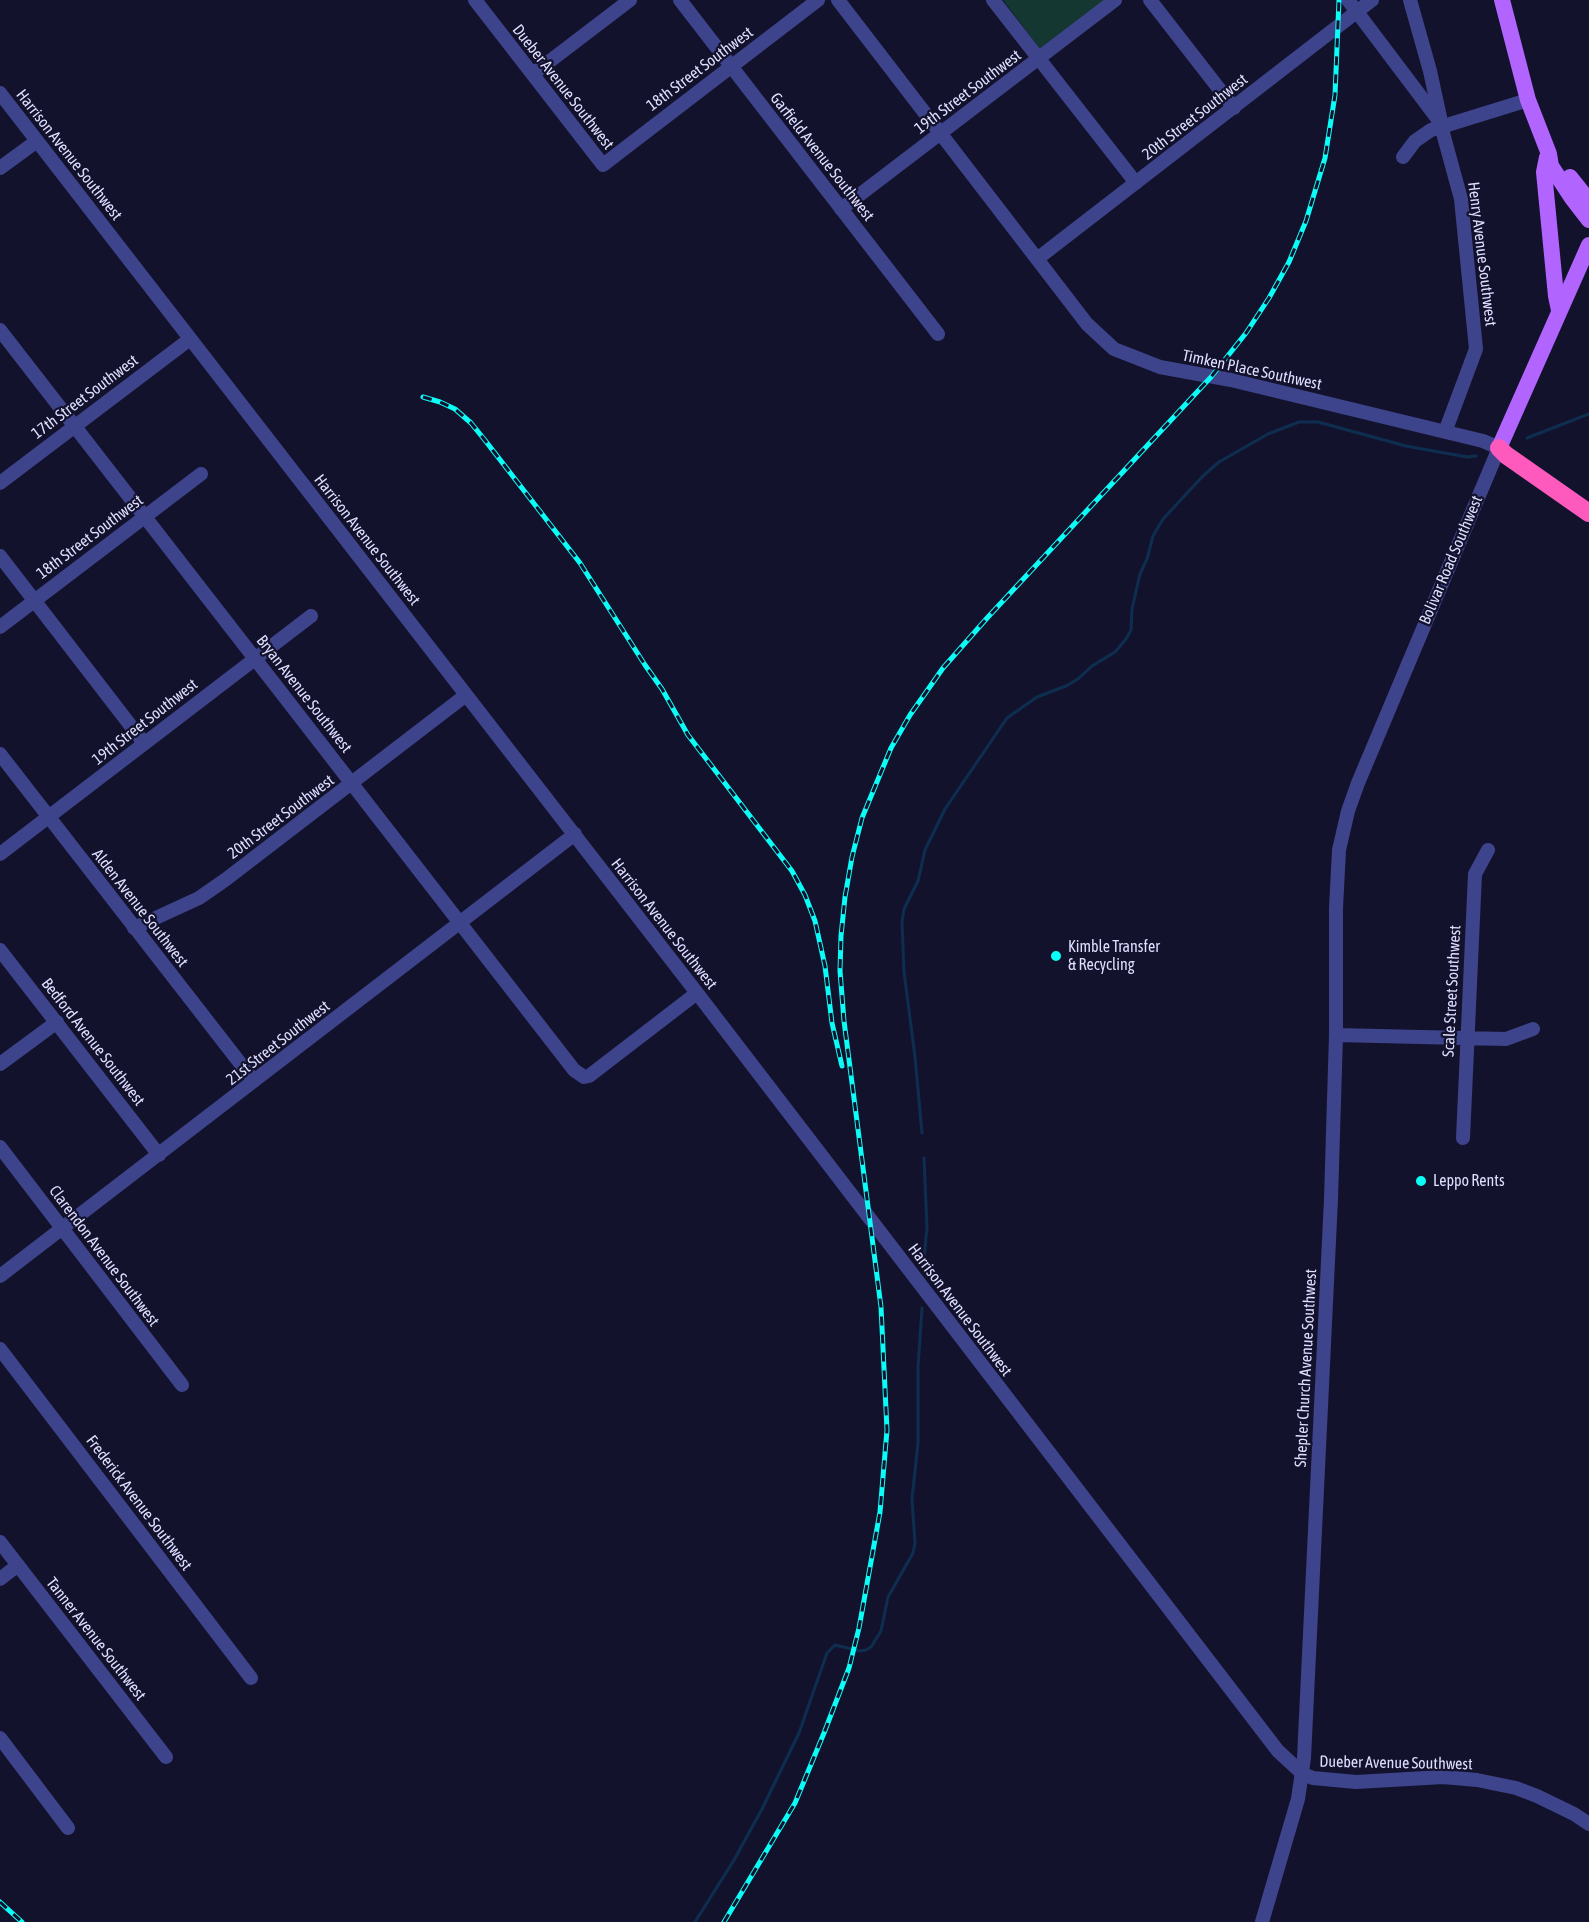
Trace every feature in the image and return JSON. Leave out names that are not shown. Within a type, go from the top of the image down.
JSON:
[{"type":"highway","points":[[1499,448],[1513,449],[1523,454],[1589,500]]},
{"type":"highway","points":[[1499,448],[1589,513]]},
{"type":"main road","points":[[1502,0],[1528,100],[1554,171],[1589,220]]},
{"type":"main road","points":[[1549,154],[1561,165],[1589,201]]},
{"type":"main road","points":[[1549,154],[1544,172],[1559,310]]},
{"type":"main road","name":"Bolivar Road Southwest","points":[[1499,448],[1589,245]]},
{"type":"main road","points":[[1574,280],[1589,264]]},
{"type":"street","name":"Dueber Avenue Southwest","points":[[475,0],[603,165]]},
{"type":"street","points":[[533,74],[630,0]]},
{"type":"street","name":"Garfield Avenue Southwest","points":[[680,0],[938,334]]},
{"type":"street","name":"18th Street Southwest","points":[[603,165],[818,0]]},
{"type":"street","name":"Timken Place Southwest","points":[[838,0],[1087,324],[1114,349],[1160,367],[1231,380],[1483,441],[1499,448]]},
{"type":"street","points":[[993,0],[1136,183]]},
{"type":"street","name":"19th Street Southwest","points":[[841,210],[1115,0]]},
{"type":"street","points":[[1150,0],[1233,108]]},
{"type":"street","name":"Henry Avenue Southwest","points":[[1348,0],[1442,127],[1456,179],[1464,219],[1476,346],[1475,357],[1445,432]]},
{"type":"street","name":"20th Street Southwest","points":[[1037,259],[1372,0]]},
{"type":"street","points":[[1410,0],[1430,71],[1442,127]]},
{"type":"street","name":"Harrison Avenue Southwest","points":[[0,93],[697,993],[1278,1751],[1303,1774]]},
{"type":"street","points":[[1403,157],[1415,141],[1427,133],[1528,100]]},
{"type":"street","points":[[0,168],[37,141]]},
{"type":"street","name":"Bryan Avenue Southwest","points":[[0,330],[574,1070],[584,1077],[589,1076],[697,993]]},
{"type":"street","name":"17th Street Southwest","points":[[0,483],[190,339]]},
{"type":"street","name":"Bolivar Road Southwest","points":[[1348,811],[1371,750],[1499,448]]},
{"type":"street","name":"18th Street Southwest","points":[[0,627],[201,474]]},
{"type":"street","points":[[0,556],[144,743]]},
{"type":"street","name":"19th Street Southwest","points":[[0,854],[311,616]]},
{"type":"street","name":"20th Street Southwest","points":[[135,928],[199,898],[225,880],[466,695]]},
{"type":"street","name":"Alden Avenue Southwest","points":[[0,754],[255,1081]]},
{"type":"street","name":"Shepler Church Avenue Southwest","points":[[1262,1922],[1292,1825],[1303,1774],[1331,1198],[1336,1035],[1337,875],[1339,850],[1348,811]]},
{"type":"street","name":"21st Street Southwest","points":[[0,1276],[574,834]]},
{"type":"street","name":"Scale Street Southwest","points":[[1463,1138],[1474,874],[1488,850]]},
{"type":"street","name":"Bedford Avenue Southwest","points":[[0,950],[159,1155]]},
{"type":"street","points":[[0,1064],[57,1022]]},
{"type":"street","points":[[1336,1035],[1506,1039],[1533,1029]]},
{"type":"street","name":"Clarendon Avenue Southwest","points":[[0,1147],[182,1385]]},
{"type":"street","name":"Frederick Avenue Southwest","points":[[0,1349],[251,1678]]},
{"type":"street","name":"Tanner Avenue Southwest","points":[[0,1542],[166,1757]]},
{"type":"street","points":[[0,1579],[18,1565]]},
{"type":"street","points":[[0,1738],[68,1828]]},
{"type":"street","name":"Dueber Avenue Southwest","points":[[1303,1774],[1313,1778],[1341,1781],[1431,1777],[1477,1780],[1516,1788],[1537,1796],[1565,1809],[1589,1824]]},
{"type":"green space","points":[[1003,0],[1104,0],[1040,49]]},
{"type":"waterway","points":[[1527,438],[1589,414]]},
{"type":"waterway","points":[[922,1133],[904,972],[902,922],[904,909],[918,881],[925,850],[945,809],[1007,718],[1037,697],[1078,679],[1092,666],[1115,652],[1126,639],[1131,630],[1132,609],[1140,574],[1153,536],[1163,519],[1219,462],[1268,434],[1299,422],[1318,422],[1406,446],[1467,457],[1476,456]]},
{"type":"waterway","points":[[923,1269],[927,1227],[924,1158]]},
{"type":"waterway","points":[[695,1922],[734,1860],[762,1809],[799,1733],[827,1653],[835,1645],[860,1651],[871,1647],[881,1631],[888,1597],[913,1553],[915,1543],[912,1499],[918,1443],[918,1367],[922,1308]]},
{"type":"railway","points":[[724,1922],[795,1803],[849,1668],[859,1628],[880,1512],[887,1430],[881,1307],[844,1021],[840,971],[845,897],[862,818],[891,748],[910,715],[943,668],[1211,377],[1246,333],[1269,298],[1289,262],[1306,221],[1325,158],[1335,95],[1339,0]]},
{"type":"railway","points":[[423,397],[455,409],[484,439],[580,563],[662,689],[688,735],[792,871],[815,921],[825,966],[832,1023],[842,1066]]},
{"type":"railway","points":[[0,1902],[22,1922]]},
{"type":"place","name":"Kimble Transfer & Recycling","points":[[1056,956]]},
{"type":"place","name":"Leppo Rents","points":[[1421,1181]]}]
